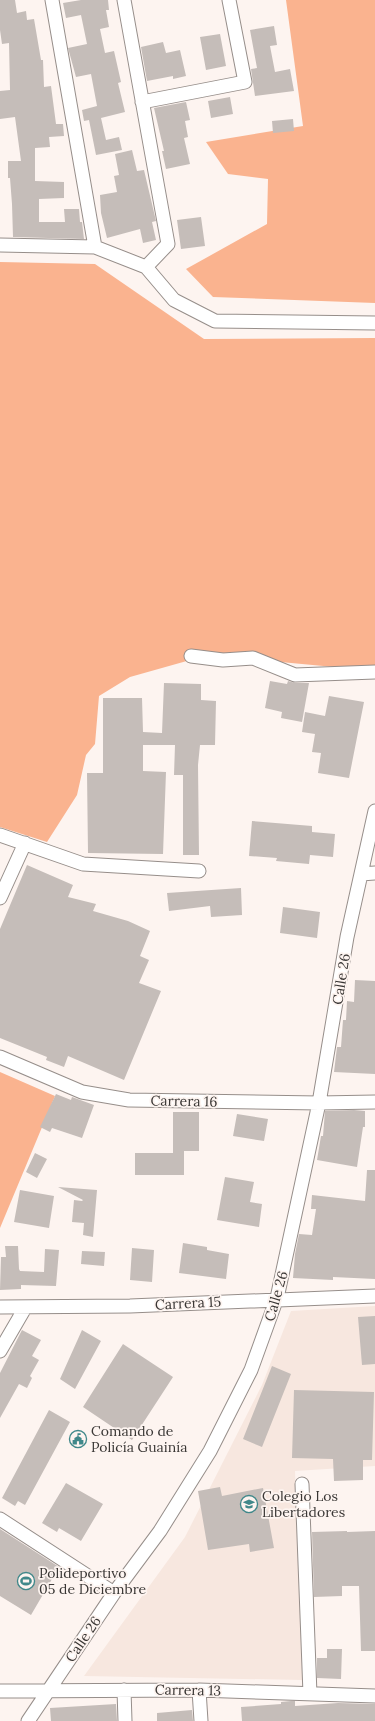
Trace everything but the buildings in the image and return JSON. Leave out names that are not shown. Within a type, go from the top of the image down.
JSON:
[{"type":"street","points":[[52,0],[95,247]]},
{"type":"street","points":[[124,0],[168,244],[146,267]]},
{"type":"street","points":[[142,102],[245,82],[230,0]]},
{"type":"street","points":[[0,245],[95,247],[146,267],[174,300],[215,321],[375,323]]},
{"type":"street","points":[[191,656],[223,660],[253,658],[295,675],[375,672]]},
{"type":"street","name":"Calle 26","points":[[28,1721],[114,1593],[160,1531],[210,1451],[251,1370],[277,1298],[319,1103],[347,937],[375,811]]},
{"type":"street","points":[[0,835],[83,864],[199,871]]},
{"type":"street","points":[[0,898],[26,843]]},
{"type":"street","points":[[361,874],[375,873]]},
{"type":"street","name":"Carrera 16","points":[[0,1058],[82,1092],[129,1100],[319,1103],[375,1102]]},
{"type":"street","name":"Carrera 15","points":[[0,1307],[130,1306],[277,1298],[375,1296]]},
{"type":"street","points":[[0,1351],[25,1308]]},
{"type":"street","points":[[302,1484],[310,1694]]},
{"type":"street","points":[[0,1519],[114,1593]]},
{"type":"street","points":[[124,1690],[124,1721]]},
{"type":"street","points":[[199,1690],[201,1721]]},
{"type":"street","name":"Carrera 13","points":[[0,1691],[199,1690],[375,1696]]},
{"type":"shaded area","points":[[286,0],[375,0],[375,303],[213,297],[186,269],[267,224],[268,179],[228,174],[206,142],[303,126]]},
{"type":"shaded area","points":[[0,262],[95,264],[204,339],[375,338],[375,679],[334,667],[208,655],[130,677],[99,696],[95,744],[86,755],[77,795],[47,842],[0,827]]},
{"type":"shaded area","points":[[0,1072],[55,1096],[0,1228]]},
{"type":"shaded area","name":"Colegio Los Libertadores","points":[[375,1306],[375,1466],[295,1471],[303,1680],[84,1676],[185,1537],[262,1385],[291,1311]]},
{"type":"place","name":"Comando de Policía Guainía","points":[[78,1439]]},
{"type":"place","name":"Colegio Los Libertadores","points":[[249,1504]]},
{"type":"place","name":"Polideportivo 05 de Diciembre","points":[[26,1581]]}]
